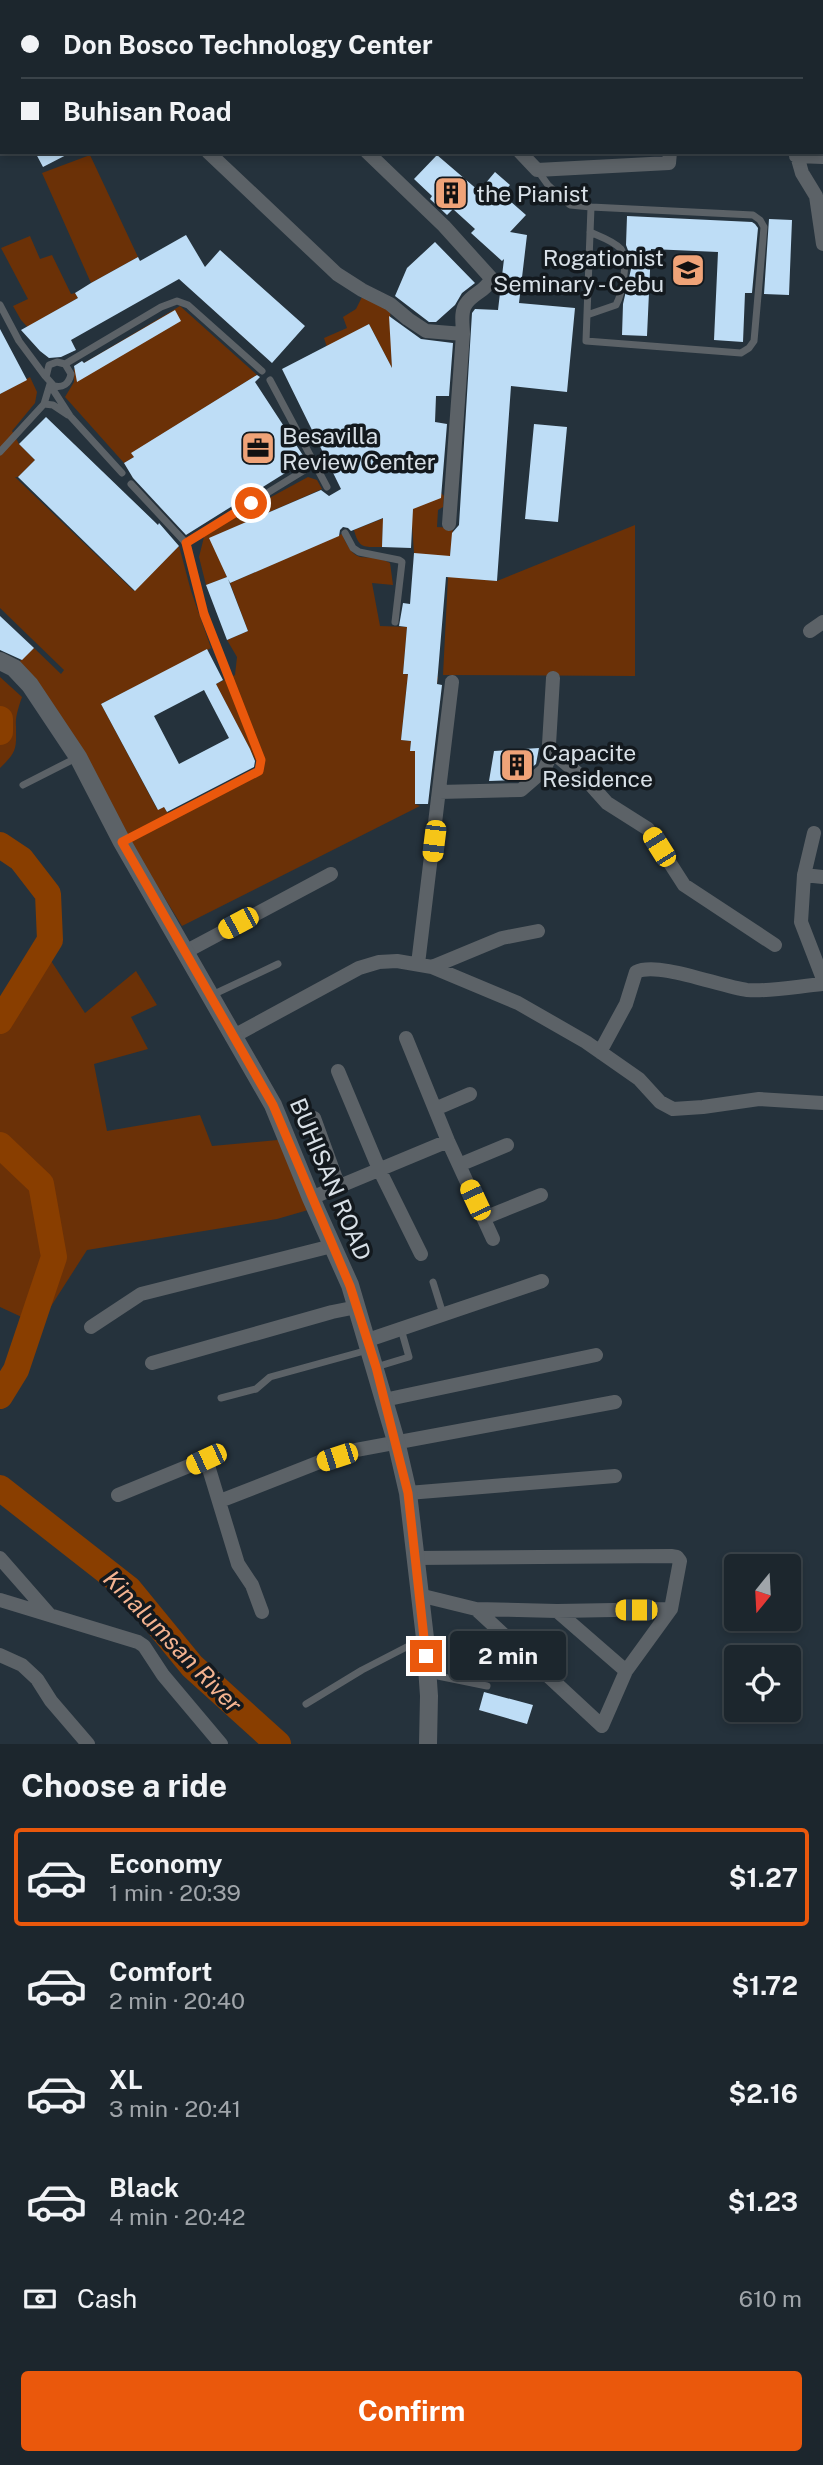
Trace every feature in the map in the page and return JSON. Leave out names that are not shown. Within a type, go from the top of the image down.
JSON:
[{"type":"street","points":[[210,154],[337,274],[390,304],[426,331],[463,334]]},
{"type":"street","points":[[370,154],[444,226],[491,278],[489,286],[466,303],[463,314],[449,524]]},
{"type":"street","points":[[522,154],[537,170],[670,158]]},
{"type":"street","points":[[823,157],[796,154],[802,173],[816,196],[823,244]]},
{"type":"street","points":[[810,631],[823,622]]},
{"type":"street","name":"BUHISAN ROAD","points":[[0,661],[14,668],[30,685],[78,757],[122,842],[273,1105],[357,1307],[396,1441],[408,1493],[425,1638],[428,1744]]},
{"type":"street","points":[[439,792],[521,790],[544,770],[548,761],[553,678]]},
{"type":"street","points":[[425,965],[439,792],[452,682]]},
{"type":"street","points":[[549,749],[607,803],[648,829],[684,885],[775,945]]},
{"type":"street","points":[[600,1052],[626,1003],[636,972],[641,969],[663,970],[748,990],[823,982],[801,922],[804,875],[814,833]]},
{"type":"street","points":[[185,952],[331,874]]},
{"type":"street","points":[[804,875],[823,877]]},
{"type":"street","points":[[425,965],[502,938],[538,931]]},
{"type":"street","points":[[232,1037],[359,968],[379,962],[397,961],[425,965],[518,1003],[600,1052],[639,1079],[660,1102],[673,1109],[759,1099],[823,1103]]},
{"type":"street","points":[[406,1038],[448,1141],[493,1239]]},
{"type":"street","points":[[338,1071],[379,1169],[421,1254]]},
{"type":"street","points":[[435,1109],[470,1094]]},
{"type":"street","points":[[314,1118],[339,1186]]},
{"type":"street","points":[[311,1198],[448,1141]]},
{"type":"street","points":[[459,1165],[507,1145]]},
{"type":"street","points":[[484,1218],[541,1195]]},
{"type":"street","points":[[91,1327],[141,1294],[332,1246]]},
{"type":"street","points":[[371,1352],[401,1329],[542,1281]]},
{"type":"street","points":[[152,1363],[357,1307]]},
{"type":"street","points":[[384,1400],[596,1355]]},
{"type":"street","points":[[220,1501],[356,1450],[615,1402]]},
{"type":"street","points":[[118,1495],[206,1459],[238,1564],[252,1586],[262,1612]]},
{"type":"street","points":[[408,1493],[615,1476]]},
{"type":"street","points":[[415,1558],[671,1556],[680,1561],[671,1609],[626,1671],[602,1726],[476,1609]]},
{"type":"street","points":[[0,1558],[50,1615]]},
{"type":"street","points":[[419,1595],[476,1609],[671,1609]]},
{"type":"street","points":[[0,1600],[131,1639],[144,1646],[163,1675],[220,1744]]},
{"type":"street","points":[[556,1611],[626,1671]]},
{"type":"street","points":[[0,1655],[22,1665],[37,1679],[51,1701],[88,1744]]},
{"type":"lane","points":[[537,170],[569,205],[753,215],[761,220],[764,227],[754,341],[749,348],[741,353],[586,341],[591,208]]},
{"type":"lane","points":[[587,314],[616,305],[622,295],[624,260],[623,251],[617,246],[590,232]]},
{"type":"lane","points":[[0,452],[44,404],[49,365],[65,363],[161,307],[177,301],[188,305],[262,371]]},
{"type":"lane","points":[[0,305],[19,341],[69,416],[122,473]]},
{"type":"lane","points":[[48,381],[62,386],[69,382],[70,370],[65,363]]},
{"type":"lane","points":[[270,380],[327,487]]},
{"type":"lane","points":[[44,404],[53,405],[69,416]]},
{"type":"lane","points":[[186,543],[316,463]]},
{"type":"lane","points":[[122,842],[259,771],[261,760],[204,614],[186,543],[131,484]]},
{"type":"lane","points":[[345,533],[353,548],[359,552],[402,562],[395,622]]},
{"type":"lane","points":[[23,785],[78,757]]},
{"type":"lane","points":[[210,996],[278,964]]},
{"type":"lane","points":[[433,1282],[443,1315]]},
{"type":"lane","points":[[221,1398],[256,1390],[270,1377],[371,1352],[409,1357],[401,1329]]},
{"type":"lane","points":[[306,1704],[362,1670],[425,1638]]},
{"type":"lane","points":[[427,1674],[487,1686]]},
{"type":"shaded area","points":[[90,155],[138,257],[91,283],[42,173]]},
{"type":"shaded area","points":[[30,236],[40,259],[52,255],[71,294],[75,293],[78,298],[34,323],[45,346],[21,320],[13,306],[28,299],[1,248]]},
{"type":"shaded area","points":[[364,293],[390,306],[392,368],[369,324],[327,347],[324,338],[347,328],[343,317],[356,309]]},
{"type":"shaded area","points":[[180,306],[257,375],[132,453],[134,457],[124,463],[65,397],[74,382],[74,369]]},
{"type":"shaded area","points":[[30,377],[37,392],[35,403],[12,431],[19,444],[35,460],[15,477],[134,591],[179,546],[211,648],[101,704],[157,809],[164,807],[168,813],[259,767],[216,684],[235,675],[237,657],[227,640],[248,631],[230,583],[342,534],[357,556],[390,563],[393,585],[372,583],[380,626],[407,627],[403,674],[438,677],[437,684],[407,682],[401,740],[411,741],[410,750],[415,751],[415,804],[420,806],[182,926],[19,662],[34,648],[61,674],[64,670],[0,608],[0,394]]},
{"type":"shaded area","points":[[414,466],[444,496],[443,507],[438,510],[437,527],[453,528],[448,576],[497,581],[635,525],[635,676],[443,675],[448,577],[414,553],[412,525],[383,525],[382,547],[363,546],[354,530],[404,510]]},
{"type":"shaded area","points":[[308,477],[317,480],[322,489],[210,538],[227,577],[206,585],[199,557],[205,533]]},
{"type":"shaded area","points":[[0,677],[22,697],[16,719],[15,749],[0,768]]},
{"type":"shaded area","points":[[44,950],[85,1013],[136,971],[157,1005],[131,1017],[148,1049],[94,1064],[107,1131],[200,1115],[212,1146],[288,1139],[315,1208],[277,1219],[87,1250],[39,1325],[0,1307],[0,1021]]},
{"type":"building","points":[[36,154],[68,154],[43,167]]},
{"type":"building","points":[[437,155],[479,191],[495,172],[510,185],[502,194],[526,215],[510,232],[527,235],[519,303],[575,308],[567,392],[511,386],[497,581],[446,577],[437,684],[442,685],[428,804],[415,804],[415,751],[410,751],[411,741],[401,740],[408,674],[403,674],[407,627],[399,626],[403,603],[410,604],[414,553],[450,556],[452,533],[459,525],[472,313],[475,309],[498,310],[504,259],[502,261],[471,233],[475,229],[453,209],[447,215],[414,179]]},
{"type":"building","points":[[627,216],[755,224],[758,228],[752,293],[745,293],[743,342],[714,340],[718,252],[651,249],[647,336],[622,335],[623,304],[631,269],[626,245]]},
{"type":"building","points":[[769,219],[792,220],[789,295],[764,294]]},
{"type":"building","points":[[186,235],[205,267],[220,250],[305,326],[272,363],[179,279],[71,340],[76,350],[61,357],[49,358],[21,330],[78,298],[75,293],[91,283],[138,257],[140,261]]},
{"type":"building","points":[[435,242],[475,283],[462,293],[455,305],[436,322],[429,322],[395,296],[407,268]]},
{"type":"building","points":[[175,310],[181,321],[77,382],[74,366],[82,361],[84,363]]},
{"type":"building","points":[[389,316],[421,339],[453,343],[449,396],[436,396],[435,422],[447,424],[441,498],[413,509],[411,548],[382,547],[383,518],[351,531],[343,527],[339,536],[230,583],[228,579],[248,631],[227,640],[206,585],[227,577],[209,538],[321,490],[329,496],[341,489],[282,369],[369,324],[392,368]]},
{"type":"building","points":[[0,329],[27,380],[0,394]]},
{"type":"building","points":[[257,375],[260,377],[255,382],[306,460],[186,535],[133,478],[124,463],[134,457],[131,453]]},
{"type":"building","points":[[46,417],[158,525],[159,523],[179,546],[135,591],[18,477],[35,460],[19,444]]},
{"type":"building","points":[[534,424],[567,427],[558,522],[525,519]]},
{"type":"building","points":[[0,616],[34,648],[22,660],[0,650]]},
{"type":"building","points":[[207,649],[223,680],[216,684],[250,749],[255,761],[254,767],[167,812],[164,807],[158,810],[101,704]],"holes":[[[204,690],[229,738],[179,764],[154,716]]]},
{"type":"building","name":"Capacite Residence","points":[[539,748],[536,764],[517,780],[489,781],[494,751]]},
{"type":"building","points":[[484,1692],[533,1705],[527,1724],[479,1710]]},
{"type":"waterway","name":"Kinalumsan River","points":[[0,719],[0,732]]},
{"type":"waterway","name":"Kinalumsan River","points":[[0,845],[21,859],[48,894],[50,940],[0,1021]]},
{"type":"waterway","name":"Kinalumsan River","points":[[0,1145],[41,1184],[54,1257],[16,1370],[0,1396]]},
{"type":"waterway","name":"Kinalumsan River","points":[[0,1488],[129,1589],[192,1666],[278,1744]]},
{"type":"place","name":"the Pianist","points":[[451,193]]},
{"type":"place","name":"Rogationist Seminary - Cebu","points":[[688,270]]},
{"type":"place","name":"Besavilla Review Center","points":[[258,448]]},
{"type":"place","name":"Capacite Residence","points":[[517,765]]},
{"type":"route","points":[[251,503],[186,543],[204,614],[261,760],[259,771],[122,842],[273,1105],[350,1286],[376,1367],[408,1493],[426,1656]]}]
